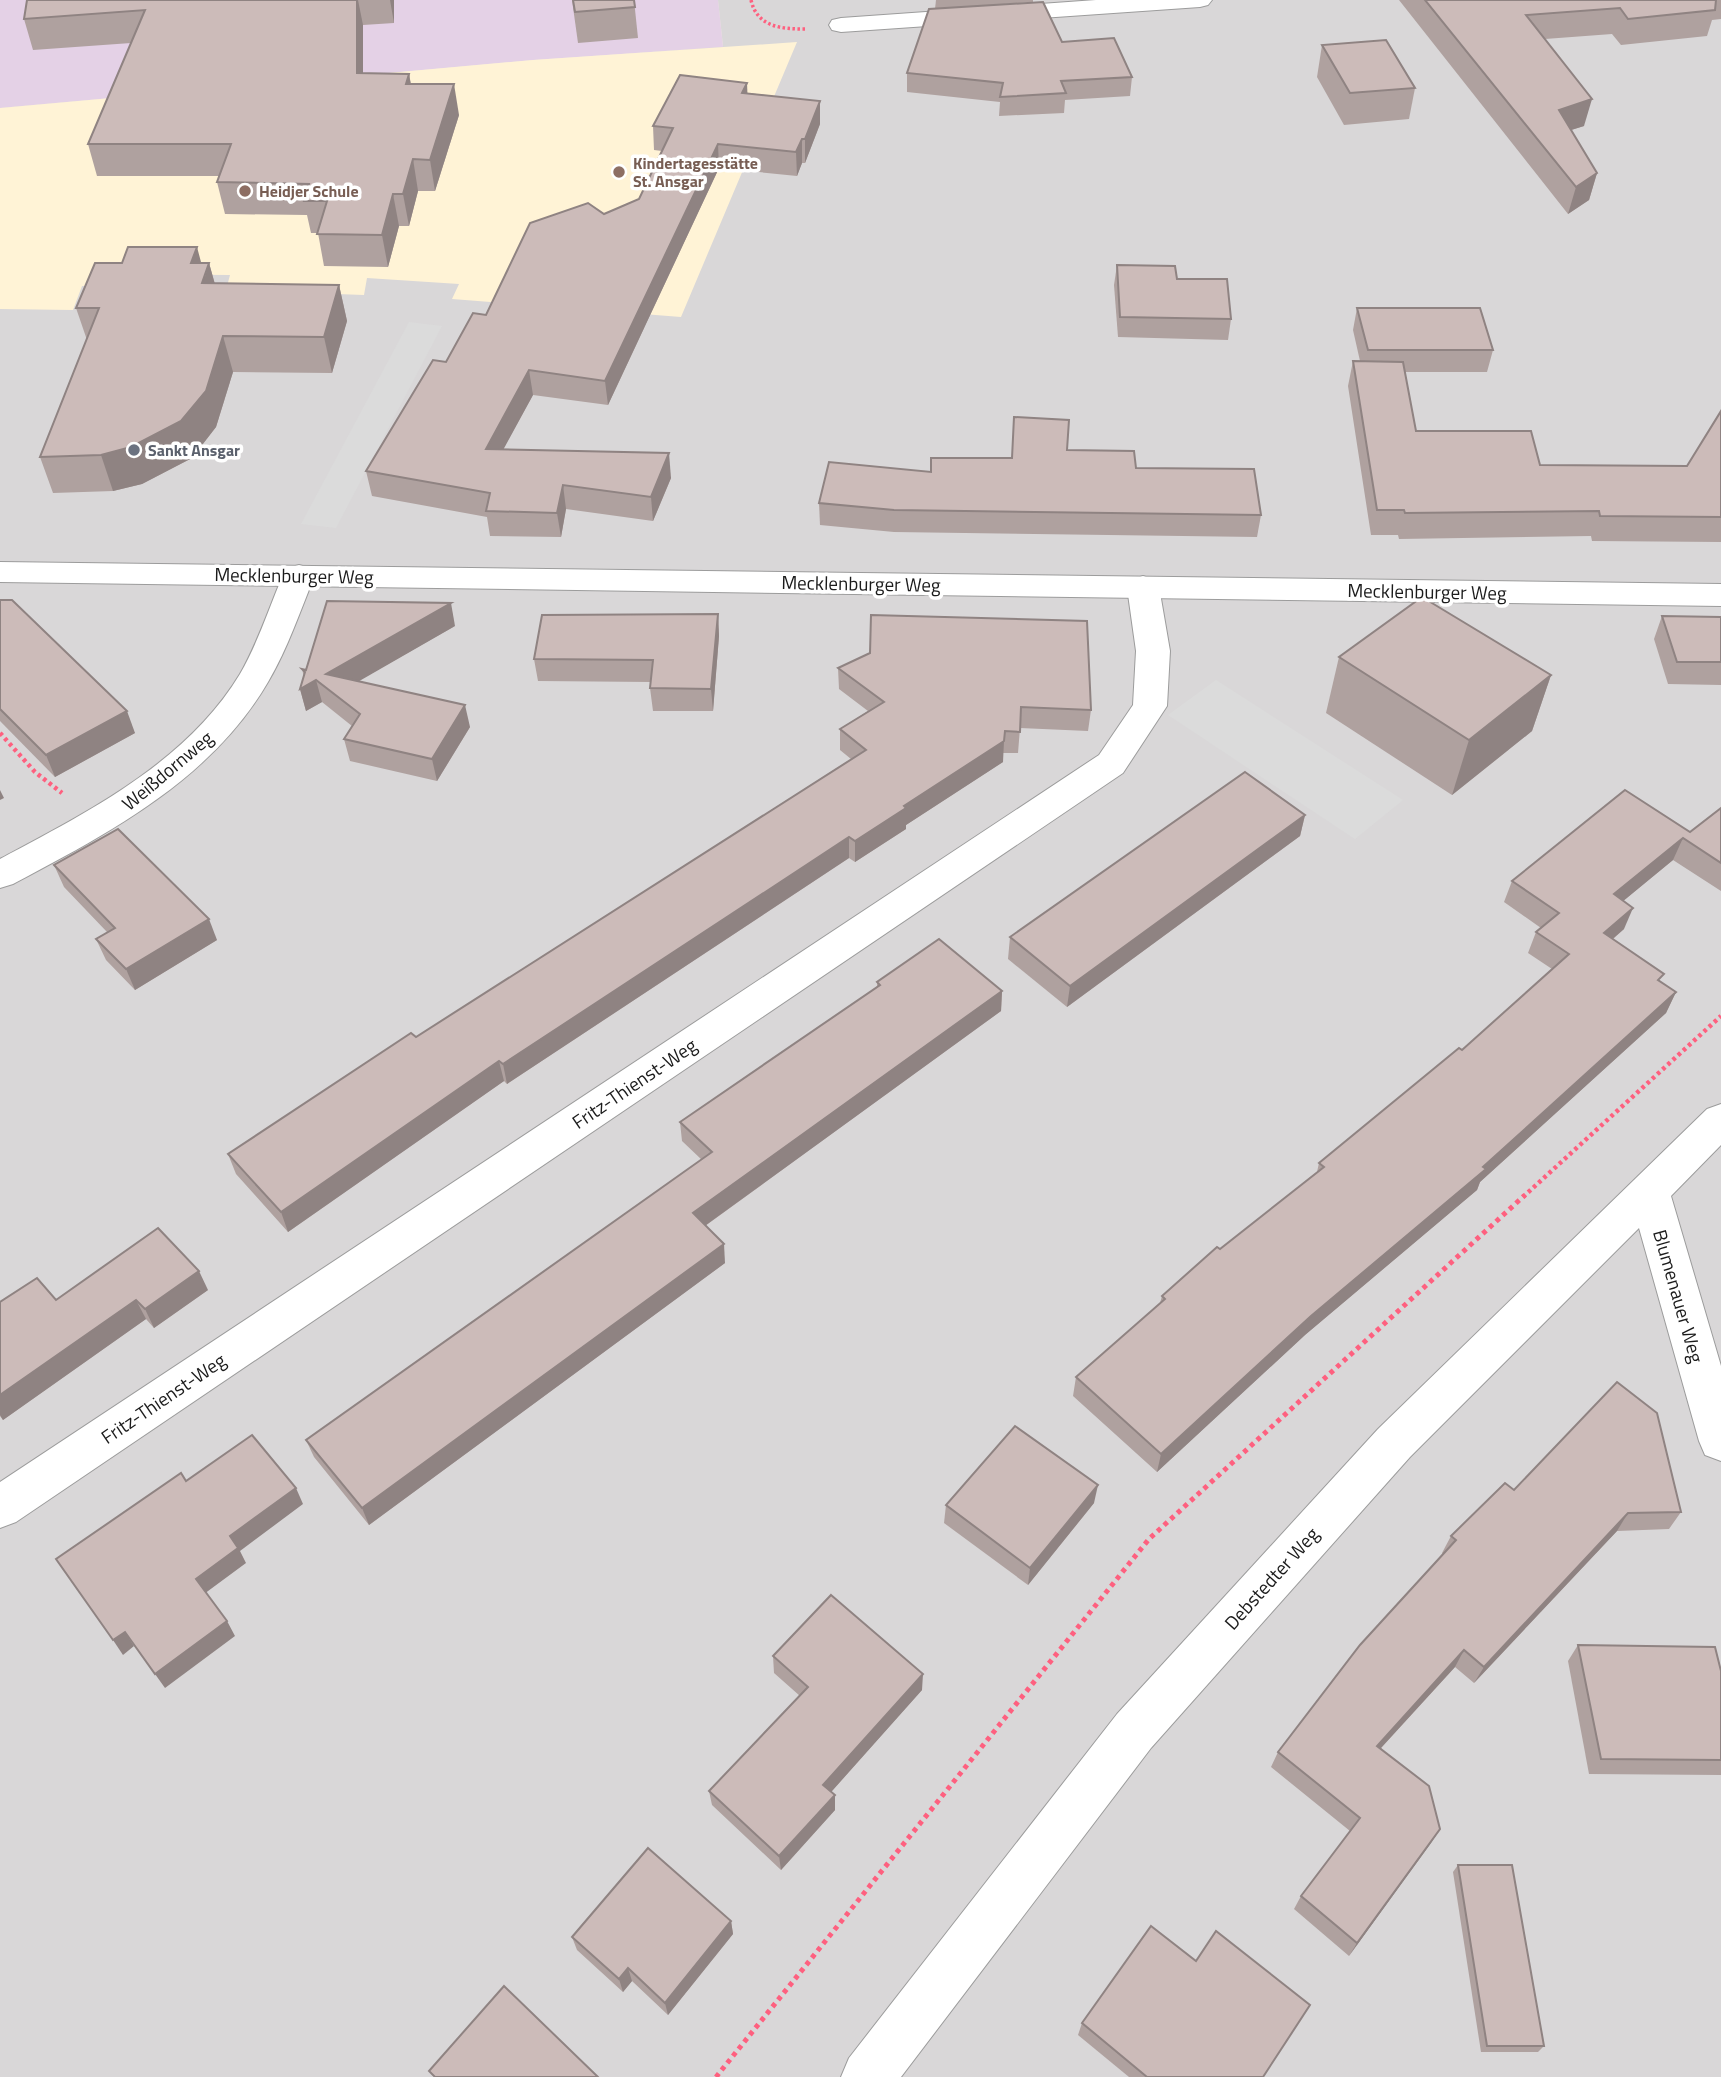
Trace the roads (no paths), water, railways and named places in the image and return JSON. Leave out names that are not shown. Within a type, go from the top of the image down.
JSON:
[{"type":"street","points":[[841,25],[1200,0]]},
{"type":"street","name":"Mecklenburger Weg","points":[[0,572],[1721,595]]},
{"type":"street","name":"Weißdornweg","points":[[0,875],[120,810],[206,742],[252,682],[299,575]]},
{"type":"street","name":"Fritz-Thienst-Weg","points":[[0,1507],[1111,764],[1150,706],[1153,651],[1143,587]]},
{"type":"street","name":"Debstedter Weg","points":[[868,2077],[1133,1731],[1394,1443],[1721,1120]]},
{"type":"street","name":"Blumenauer Weg","points":[[1649,1191],[1721,1441]]},
{"type":"place","name":"Kindertagesstätte St. Ansgar","points":[[619,172]]},
{"type":"place","name":"Heidjer Schule","points":[[245,191]]},
{"type":"place","name":"Sankt Ansgar","points":[[134,450]]}]
